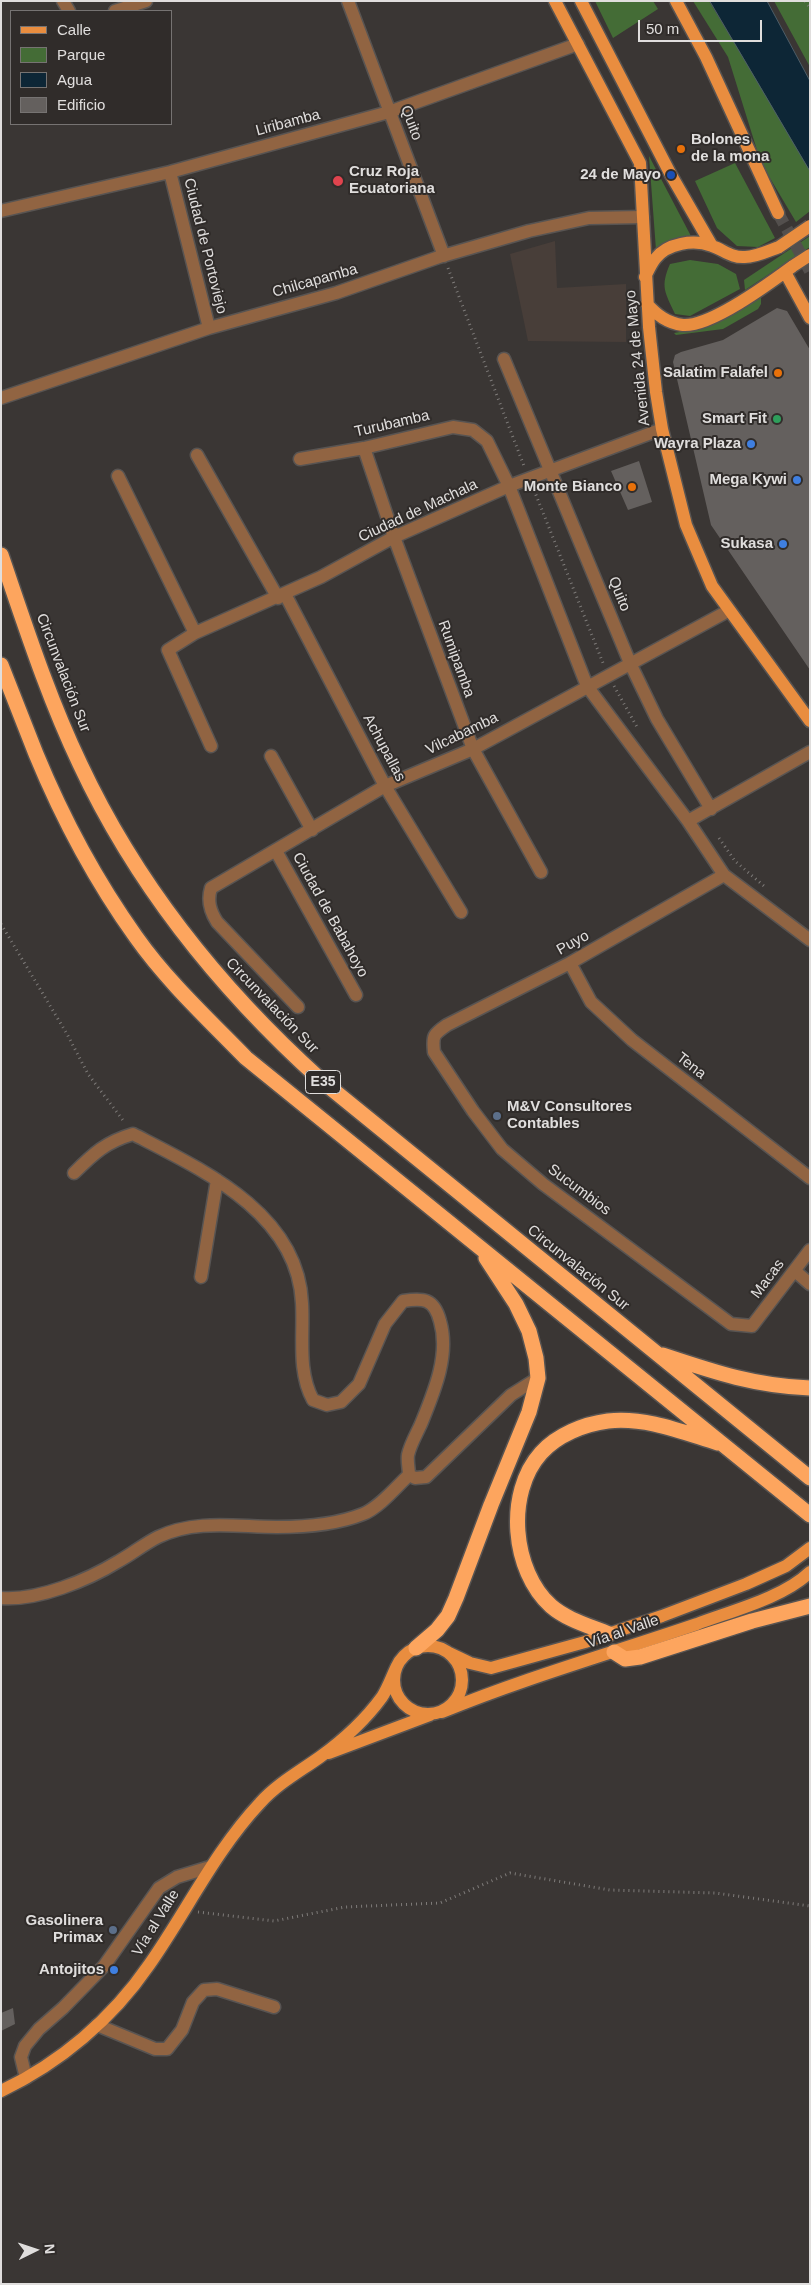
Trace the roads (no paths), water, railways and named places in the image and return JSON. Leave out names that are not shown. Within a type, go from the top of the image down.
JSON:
[{"type":"highway","name":"Circunvalación Sur","points":[[1,555],[58,713],[89,782],[106,815],[169,914],[210,967],[271,1034],[322,1081],[810,1478]]},
{"type":"highway","name":"E35","points":[[1,665],[36,754],[64,817],[136,937],[168,977],[246,1058],[810,1515]]},
{"type":"highway","points":[[416,1648],[437,1630],[450,1610],[529,1412],[538,1378],[536,1358],[529,1331],[516,1304],[478,1246]]},
{"type":"highway","points":[[656,1353],[745,1381],[780,1387],[810,1388]]},
{"type":"highway","points":[[609,1634],[565,1615],[551,1606],[539,1592],[523,1562],[519,1544],[519,1506],[523,1486],[531,1467],[553,1442],[568,1433],[606,1421],[650,1422],[726,1446]]},
{"type":"highway","points":[[614,1652],[625,1659],[640,1657],[752,1621],[810,1606]]},
{"type":"main road","name":"Avenida 24 de Mayo","points":[[555,1],[640,163],[645,277],[651,352],[662,429],[686,524],[712,586],[728,611],[810,722]]},
{"type":"main road","points":[[581,1],[670,175],[712,246]]},
{"type":"main road","points":[[676,1],[706,57],[778,213]]},
{"type":"main road","points":[[645,277],[655,259],[674,245],[691,243],[712,246],[728,255],[746,258],[779,248],[810,226]]},
{"type":"main road","points":[[647,304],[657,315],[670,322],[684,325],[701,322],[725,311],[810,256]]},
{"type":"main road","points":[[789,269],[810,318]]},
{"type":"main road","name":"Vía al Valle","points":[[449,1653],[470,1663],[491,1668],[609,1634],[746,1584],[786,1566],[810,1548]]},
{"type":"main road","name":"Vía al Valle","points":[[1,2091],[46,2067],[97,2025],[125,1996],[149,1965],[210,1867],[235,1832],[260,1802],[281,1783],[322,1755],[494,1691],[614,1652],[769,1596],[802,1579],[810,1572]]},
{"type":"main road","points":[[322,1755],[366,1716],[383,1696],[397,1666],[408,1652],[416,1648],[433,1646],[449,1653],[461,1669],[462,1689],[451,1707],[437,1713],[414,1712],[401,1700],[394,1684],[397,1666]]},
{"type":"street","points":[[118,10],[146,1]]},
{"type":"street","name":"Quito","points":[[348,1],[444,256]]},
{"type":"street","name":"Liribamba","points":[[1,211],[170,172],[389,112],[578,44]]},
{"type":"street","name":"Ciudad de Portoviejo","points":[[170,172],[209,328]]},
{"type":"street","name":"Chilcapamba","points":[[1,398],[209,328],[336,293],[444,256],[529,231],[589,218],[643,217]]},
{"type":"street","name":"Quito","points":[[504,359],[630,663],[657,719],[711,809]]},
{"type":"street","name":"Turubamba","points":[[300,459],[364,448],[453,427],[473,430],[487,441],[509,486]]},
{"type":"street","name":"Ciudad de Machala","points":[[211,746],[168,650],[195,633],[282,596],[344,566],[394,537],[509,486],[662,429]]},
{"type":"street","name":"Rumipamba","points":[[364,448],[394,537],[472,749],[541,872]]},
{"type":"street","name":"Achupallas","points":[[197,455],[282,596],[385,786],[461,912]]},
{"type":"street","points":[[118,476],[195,633]]},
{"type":"street","points":[[509,486],[588,686],[688,821],[724,876],[810,940]]},
{"type":"street","name":"Vilcabamba","points":[[298,1007],[217,922],[211,913],[208,898],[211,888],[385,786],[472,749],[728,611]]},
{"type":"street","points":[[688,821],[810,752]]},
{"type":"street","points":[[271,756],[312,830]]},
{"type":"street","name":"Ciudad de Babahoyo","points":[[276,851],[356,995]]},
{"type":"street","name":"Puyo","points":[[435,1033],[447,1025],[570,964],[724,876]]},
{"type":"street","name":"Tena","points":[[570,964],[591,1002],[632,1040],[810,1178]]},
{"type":"street","name":"Sucumbios","points":[[435,1033],[433,1041],[434,1052],[474,1112],[502,1149],[543,1184],[731,1324],[752,1326]]},
{"type":"street","points":[[1,1598],[31,1597],[77,1582],[117,1563],[158,1537],[196,1525],[279,1527],[338,1521],[365,1514],[409,1474],[408,1456],[434,1394],[440,1372],[443,1332],[438,1313],[431,1303],[421,1299],[403,1301],[385,1324],[359,1384],[341,1402],[328,1405],[313,1400],[305,1386],[302,1302],[299,1275],[289,1251],[274,1229],[238,1193],[183,1160],[134,1134],[114,1140],[95,1153],[74,1173]]},
{"type":"street","points":[[201,1277],[216,1180]]},
{"type":"street","name":"Macas","points":[[752,1326],[810,1250]]},
{"type":"street","points":[[795,1271],[810,1284]]},
{"type":"street","points":[[409,1474],[415,1478],[426,1478],[511,1395],[538,1378]]},
{"type":"street","points":[[26,2078],[21,2057],[25,2046],[39,2029],[63,2008],[104,1966],[159,1888],[177,1877],[210,1867]]},
{"type":"street","points":[[97,2025],[156,2049],[167,2049],[182,2030],[193,2002],[204,1990],[217,1989],[274,2008]]},
{"type":"water","points":[[710,1],[767,1],[810,81],[810,171]]},
{"type":"tunnel","points":[[778,213],[810,271]]},
{"type":"place","name":"Bolones de la mona","points":[[681,149]]},
{"type":"place","name":"24 de Mayo","points":[[671,175]]},
{"type":"place","name":"Cruz Roja Ecuatoriana","points":[[338,181]]},
{"type":"place","name":"Salatim Falafel","points":[[778,373]]},
{"type":"place","name":"Smart Fit","points":[[777,419]]},
{"type":"place","name":"Wayra Plaza","points":[[751,444]]},
{"type":"place","name":"Mega Kywi","points":[[797,480]]},
{"type":"place","name":"Monte Bianco","points":[[632,487]]},
{"type":"place","name":"Sukasa","points":[[783,544]]},
{"type":"place","name":"M&V Consultores Contables","points":[[497,1116]]},
{"type":"place","name":"Gasolinera Primax","points":[[113,1930]]},
{"type":"place","name":"Antojitos","points":[[114,1970]]}]
